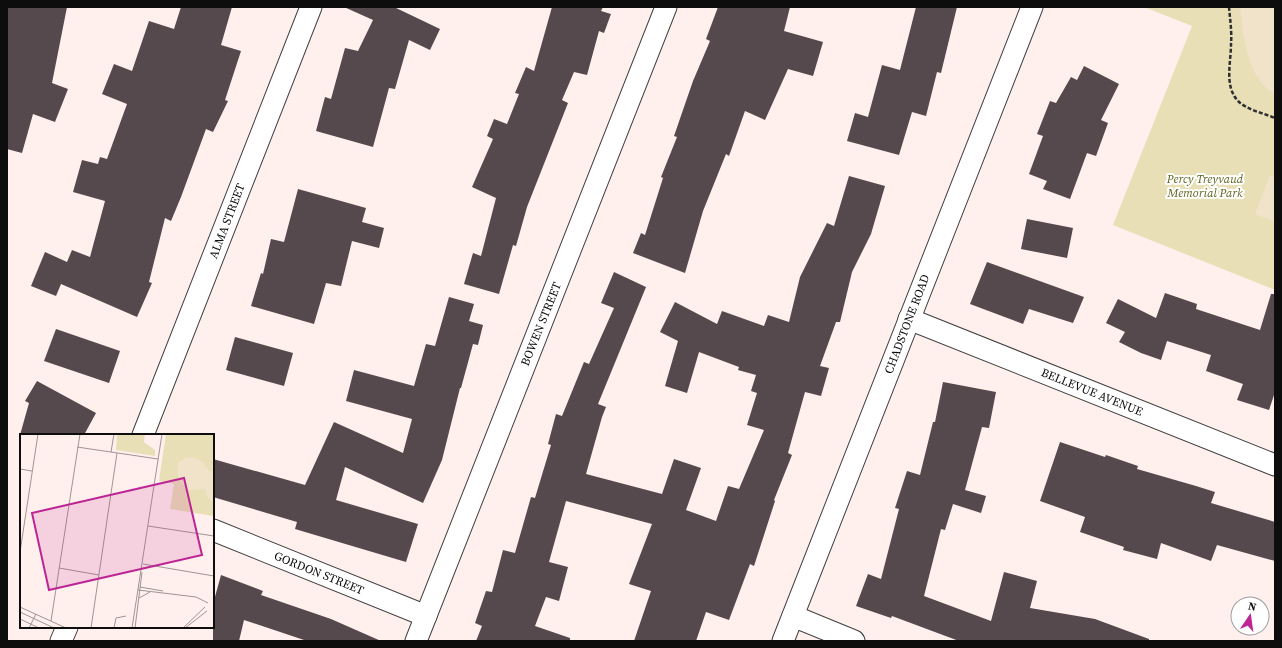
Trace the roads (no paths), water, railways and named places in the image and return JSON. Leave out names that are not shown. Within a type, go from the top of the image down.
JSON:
[{"type":"street","name":"ALMA STREET","points":[[143,434],[311,7]]},
{"type":"street","name":"BOWEN STREET","points":[[416,641],[666,7]]},
{"type":"street","name":"CHADSTONE ROAD","points":[[783,641],[1032,7]]},
{"type":"street","name":"BELLEVUE AVENUE","points":[[909,319],[1275,465]]},
{"type":"street","name":"GORDON STREET","points":[[214,530],[426,616]]},
{"type":"street","points":[[793,616],[854,641]]},
{"type":"street","points":[[61,641],[67,628]]},
{"type":"park label","name":"Percy Treyvaud Memorial Park","points":[[1205,186]]}]
